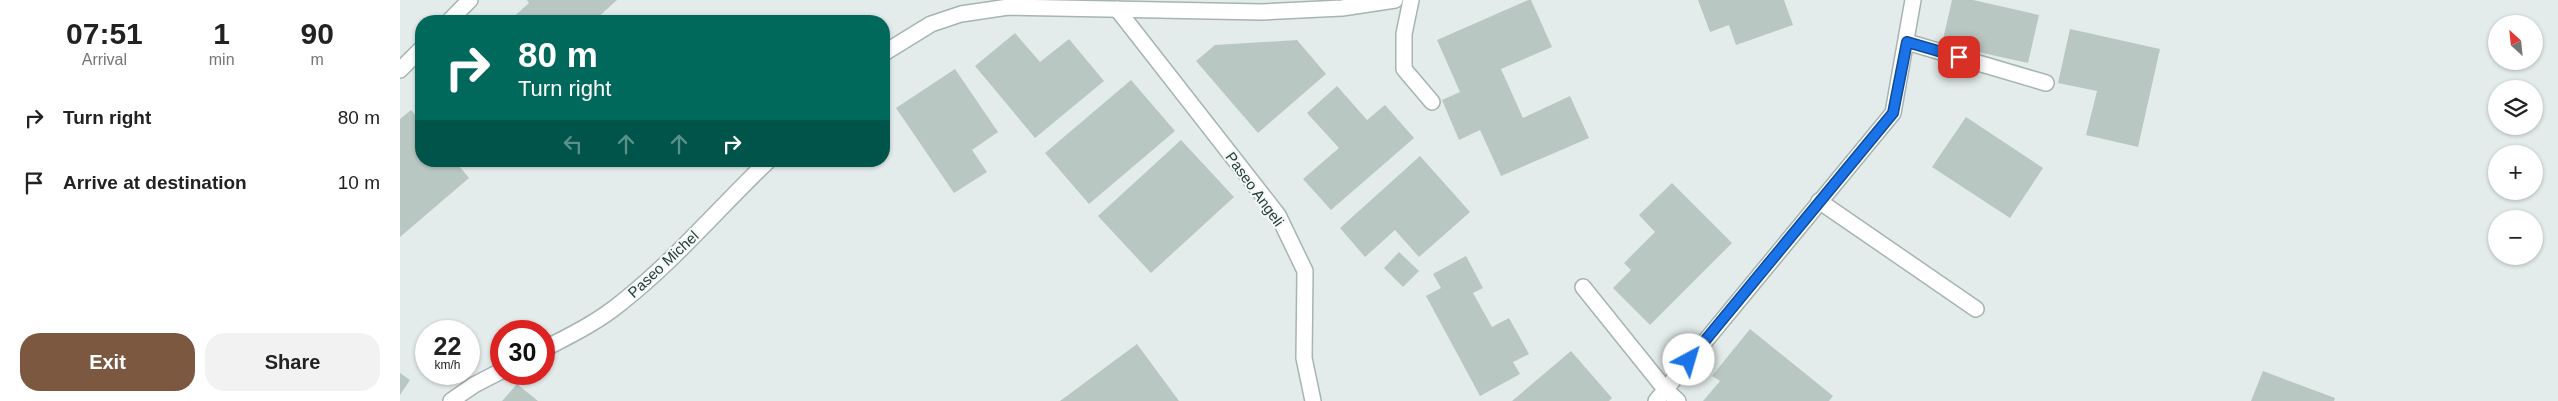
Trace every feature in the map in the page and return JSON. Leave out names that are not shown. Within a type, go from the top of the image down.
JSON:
[{"type":"street","points":[[455,15],[470,0]]},
{"type":"street","points":[[890,49],[931,24],[961,14],[1008,7],[1262,12],[1342,8],[1395,0]]},
{"type":"street","points":[[1411,0],[1404,34],[1404,70],[1432,102]]},
{"type":"street","points":[[1661,395],[1893,113],[1907,42],[1912,0]]},
{"type":"street","name":"Paseo Angeli","points":[[1117,9],[1278,215],[1305,270],[1304,358],[1313,401]]},
{"type":"street","points":[[1907,42],[2046,83]]},
{"type":"street","points":[[400,70],[415,55]]},
{"type":"street","name":"Paseo Michel","points":[[555,343],[588,326],[622,303],[664,266],[762,167]]},
{"type":"street","points":[[1819,202],[1976,310]]},
{"type":"street","points":[[1583,287],[1661,395],[1678,401]]},
{"type":"street","points":[[451,401],[490,377]]},
{"type":"building","points":[[527,0],[617,0],[600,15],[516,15],[529,3]]},
{"type":"building","points":[[1531,0],[1552,47],[1501,69],[1523,118],[1570,96],[1589,138],[1501,176],[1480,130],[1459,140],[1442,100],[1460,92],[1437,40]]},
{"type":"building","points":[[1698,0],[1784,0],[1793,25],[1736,45],[1729,25],[1710,32]]},
{"type":"building","points":[[1952,0],[1973,0],[2039,15],[2028,63],[1942,44]]},
{"type":"building","points":[[2070,29],[2160,49],[2138,147],[2086,135],[2097,91],[2058,83]]},
{"type":"building","points":[[1015,33],[1040,62],[1069,39],[1104,81],[1035,138],[975,66]]},
{"type":"building","points":[[1297,40],[1326,74],[1258,133],[1196,61],[1215,45]]},
{"type":"building","points":[[955,69],[998,132],[972,150],[987,172],[954,193],[896,108]]},
{"type":"building","points":[[1131,80],[1175,131],[1089,204],[1045,153]]},
{"type":"building","points":[[1337,86],[1367,120],[1385,105],[1414,138],[1331,210],[1303,179],[1339,148],[1307,113]]},
{"type":"building","points":[[411,110],[415,115],[415,167],[460,167],[469,178],[400,237],[400,119]]},
{"type":"building","points":[[1966,117],[2043,168],[2010,218],[1932,167]]},
{"type":"building","points":[[1181,140],[1234,197],[1151,273],[1098,216]]},
{"type":"building","points":[[1420,156],[1470,212],[1419,257],[1395,230],[1365,257],[1340,228]]},
{"type":"building","points":[[1672,183],[1732,243],[1650,325],[1613,288],[1631,270],[1624,263],[1655,232],[1639,215]]},
{"type":"building","points":[[1399,252],[1419,271],[1403,287],[1384,268]]},
{"type":"building","points":[[1466,256],[1483,288],[1473,293],[1492,327],[1509,318],[1529,354],[1513,362],[1520,374],[1480,396],[1426,296],[1441,288],[1433,274]]},
{"type":"building","points":[[1750,329],[1833,396],[1829,401],[1703,401],[1720,381],[1712,376]]},
{"type":"building","points":[[1137,344],[1179,401],[1060,401]]},
{"type":"building","points":[[1571,351],[1612,398],[1609,401],[1512,401]]},
{"type":"building","points":[[2263,371],[2335,398],[2334,401],[2251,401]]},
{"type":"building","points":[[400,373],[410,380],[400,395]]},
{"type":"building","points":[[518,385],[538,401],[502,401]]},
{"type":"route","points":[[1689,360],[1893,113],[1907,42],[1959,57]]}]
